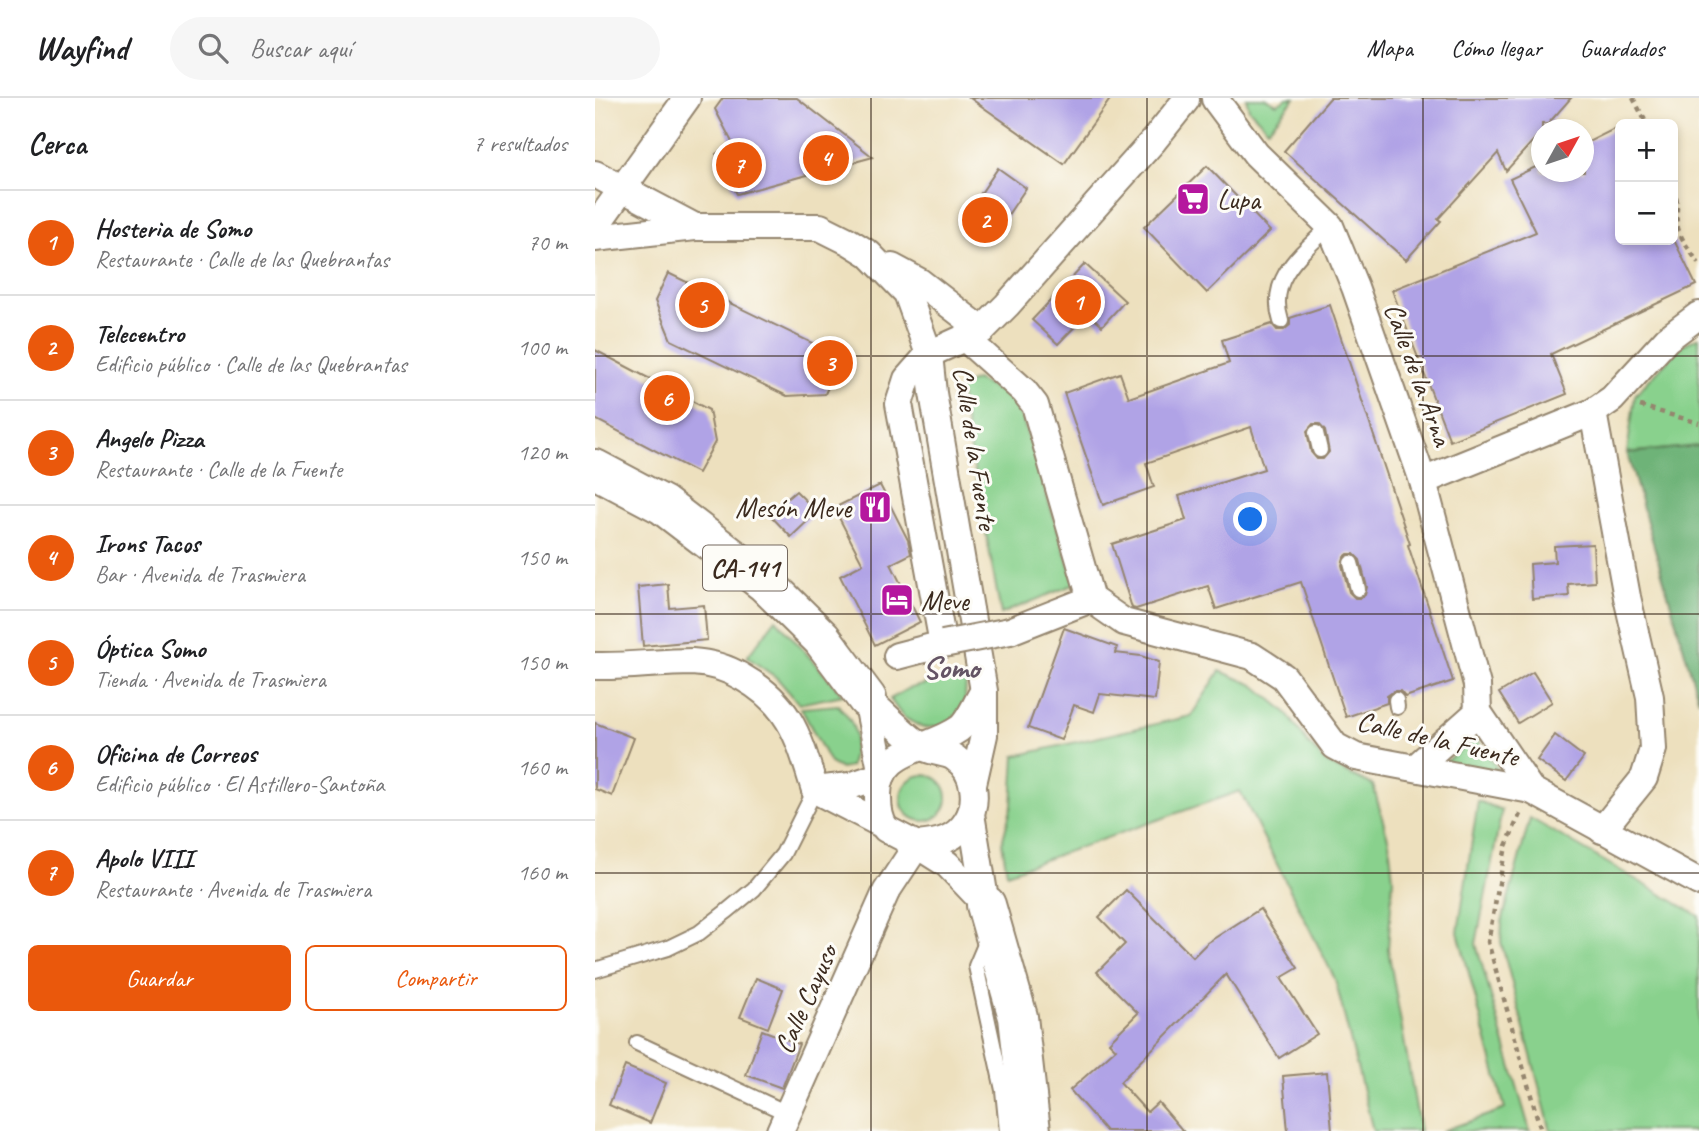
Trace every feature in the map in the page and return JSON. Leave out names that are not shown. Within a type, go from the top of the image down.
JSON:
[{"type":"main road","name":"CA-141","points":[[595,469],[663,505],[765,583],[822,639],[867,699]]},
{"type":"main road","points":[[990,915],[1018,1017],[1031,1131]]},
{"type":"street","points":[[595,227],[687,98]]},
{"type":"street","points":[[869,254],[907,293],[929,354],[974,335],[1007,305],[1154,140],[1185,99],[1191,104],[1204,105],[1216,99]]},
{"type":"street","name":"Calle de la Arna","points":[[1216,99],[1256,154],[1329,226],[1355,287],[1423,481],[1477,685],[1478,712],[1531,790],[1699,882]]},
{"type":"street","points":[[645,157],[647,181],[659,208]]},
{"type":"street","points":[[595,174],[695,228]]},
{"type":"street","name":"Calle de la Fuente","points":[[595,237],[695,228],[820,227],[920,282],[974,335],[1035,405],[1091,599],[1124,622],[1252,656],[1284,677],[1335,746],[1356,757],[1531,790]]},
{"type":"street","points":[[1423,481],[1602,405],[1667,340],[1699,314]]},
{"type":"street","name":"Calle de la Fuente","points":[[929,354],[907,379],[899,404],[943,644]]},
{"type":"street","name":"Calle de la Fuente","points":[[929,354],[933,393],[984,691],[984,735],[973,784]]},
{"type":"street","points":[[1602,405],[1627,597],[1650,697],[1653,749],[1644,778],[1602,830]]},
{"type":"street","points":[[897,656],[1010,631],[1091,599]]},
{"type":"street","points":[[595,666],[693,662],[727,668],[749,681],[780,705],[799,738],[815,790],[947,864],[990,915]]},
{"type":"street","points":[[886,892],[885,827],[878,806],[877,790],[882,775],[891,762],[904,752],[924,748],[961,728],[984,691]]},
{"type":"street","points":[[867,699],[924,748],[954,757],[966,769],[973,784],[971,814],[963,828],[951,839],[938,844],[917,845]]},
{"type":"street","points":[[867,699],[882,775]]},
{"type":"street","points":[[1416,767],[1478,712]]},
{"type":"street","points":[[815,790],[850,786],[882,775]]},
{"type":"street","points":[[971,814],[990,915]]},
{"type":"street","points":[[886,892],[917,845]]},
{"type":"street","name":"Calle Cayuso","points":[[785,1122],[886,892]]},
{"type":"lane","points":[[1281,321],[1277,309],[1279,286],[1286,269],[1329,226]]},
{"type":"lane","points":[[1316,433],[1320,450]]},
{"type":"lane","points":[[1351,564],[1358,589]]},
{"type":"lane","points":[[595,970],[668,948],[699,933],[726,912],[754,889],[783,854],[815,790]]},
{"type":"lane","points":[[990,915],[977,967],[1003,1090],[1007,1131]]},
{"type":"lane","points":[[637,1043],[785,1122]]},
{"type":"path","points":[[1633,98],[1644,119]]},
{"type":"path","points":[[1678,231],[1699,264]]},
{"type":"path","points":[[1602,405],[1699,423]]},
{"type":"path","points":[[1531,790],[1506,846],[1487,942],[1541,1131]]},
{"type":"green space","points":[[1246,98],[1265,98],[1277,104],[1287,98],[1295,98],[1268,129],[1249,109]]},
{"type":"green space","points":[[1699,337],[1699,446],[1627,453],[1635,395],[1682,345]]},
{"type":"green space","points":[[976,380],[1010,396],[1023,421],[1075,584],[1001,614],[959,387]]},
{"type":"green space","points":[[1699,446],[1699,701],[1627,453]]},
{"type":"green space","points":[[776,619],[843,695],[799,704],[777,678],[747,657]]},
{"type":"green space","points":[[1220,671],[1254,685],[1286,712],[1326,763],[1373,785],[1389,842],[1393,878],[1388,949],[1420,1131],[1373,1131],[1335,979],[1240,791],[1007,873],[1002,843],[1012,805],[1015,756],[1191,716]]},
{"type":"green space","points":[[949,678],[966,682],[965,699],[957,717],[940,726],[923,728],[903,717],[890,699],[907,689]]},
{"type":"green space","points":[[838,705],[850,720],[855,733],[850,767],[841,769],[830,763],[801,708]]},
{"type":"green space","points":[[1476,738],[1502,775],[1444,763]]},
{"type":"green space","points":[[924,775],[940,782],[947,798],[940,814],[924,821],[908,814],[901,798],[908,782]]},
{"type":"green space","points":[[1478,801],[1502,810],[1476,944],[1530,1131],[1442,1131],[1505,1109],[1458,932]]},
{"type":"green space","points":[[1530,818],[1699,916],[1699,1131],[1551,1131],[1501,942],[1502,922]]},
{"type":"building","points":[[723,98],[797,98],[873,157],[737,194],[716,154],[733,144],[715,109]]},
{"type":"building","points":[[970,98],[1111,98],[1064,164]]},
{"type":"building","points":[[1330,98],[1571,98],[1552,119],[1531,119],[1531,143],[1506,171],[1498,153],[1438,219],[1441,221],[1406,260],[1284,151]]},
{"type":"building","points":[[1615,128],[1615,245],[1676,245],[1696,285],[1551,354],[1567,394],[1450,441],[1392,290],[1536,232],[1510,179],[1531,169],[1531,182],[1594,182],[1594,139]]},
{"type":"building","points":[[1207,166],[1270,231],[1207,293],[1144,227]]},
{"type":"building","points":[[998,168],[1026,188],[993,237],[965,217]]},
{"type":"building","points":[[1085,264],[1125,301],[1102,326],[1088,313],[1058,344],[1032,320]]},
{"type":"building","points":[[668,273],[841,357],[825,394],[787,396],[671,340],[655,301]]},
{"type":"building","points":[[1330,305],[1453,681],[1405,697],[1400,691],[1394,691],[1387,696],[1387,703],[1346,717],[1301,582],[1216,609],[1208,586],[1132,608],[1112,544],[1186,520],[1179,496],[1264,469],[1251,427],[1146,463],[1154,487],[1103,505],[1064,393],[1120,373],[1129,398],[1229,363],[1222,340],[1272,324],[1277,330],[1284,330],[1290,325],[1290,318]],"holes":[[[1313,424],[1319,424],[1325,431],[1329,452],[1323,459],[1317,459],[1311,452],[1307,431]],[[1348,554],[1354,554],[1360,560],[1367,587],[1361,598],[1355,598],[1349,592],[1342,565]]]},
{"type":"building","points":[[595,350],[709,410],[715,442],[698,473],[595,419]]},
{"type":"building","points":[[880,485],[908,540],[911,554],[891,564],[920,622],[875,645],[840,576],[863,564],[834,508]]},
{"type":"building","points":[[796,491],[817,512],[791,537],[769,514]]},
{"type":"building","points":[[1593,544],[1595,582],[1568,584],[1569,596],[1532,599],[1530,564],[1555,562],[1554,546]]},
{"type":"building","points":[[668,584],[670,608],[704,605],[707,640],[643,646],[638,587]]},
{"type":"building","points":[[1064,628],[1117,647],[1115,653],[1141,656],[1159,662],[1155,700],[1100,694],[1094,712],[1074,705],[1061,740],[1028,728]]},
{"type":"building","points":[[1533,672],[1552,702],[1518,723],[1499,693]]},
{"type":"building","points":[[595,723],[634,738],[612,796],[595,789]]},
{"type":"building","points":[[1555,735],[1584,757],[1566,781],[1537,760]]},
{"type":"building","points":[[1126,890],[1193,957],[1207,943],[1260,909],[1298,968],[1281,978],[1317,1034],[1279,1058],[1226,974],[1120,1082],[1147,1112],[1158,1102],[1183,1131],[1106,1131],[1070,1090],[1116,1049],[1109,1042],[1138,1013],[1097,972],[1125,944],[1099,917]]},
{"type":"building","points":[[756,978],[783,989],[768,1028],[740,1017]]},
{"type":"building","points":[[762,1030],[799,1044],[782,1088],[746,1075]]},
{"type":"building","points":[[625,1066],[666,1083],[650,1123],[609,1105]]},
{"type":"building","points":[[1327,1072],[1332,1131],[1288,1131],[1283,1076]]},
{"type":"place","name":"Irons Tacos","points":[[826,158]]},
{"type":"place","name":"Apolo VIII","points":[[739,165]]},
{"type":"place","name":"Lupa","points":[[1193,199]]},
{"type":"place","name":"Telecentro","points":[[985,220]]},
{"type":"place","name":"Hosteria de Somo","points":[[1078,302]]},
{"type":"place","name":"Óptica Somo","points":[[702,305]]},
{"type":"place","name":"Angelo Pizza","points":[[830,363]]},
{"type":"place","name":"Oficina de Correos","points":[[667,398]]},
{"type":"place","name":"Mesón Meve","points":[[875,507]]},
{"type":"place","name":"Meve","points":[[897,600]]},
{"type":"district","name":"Somo","points":[[951,667]]}]
